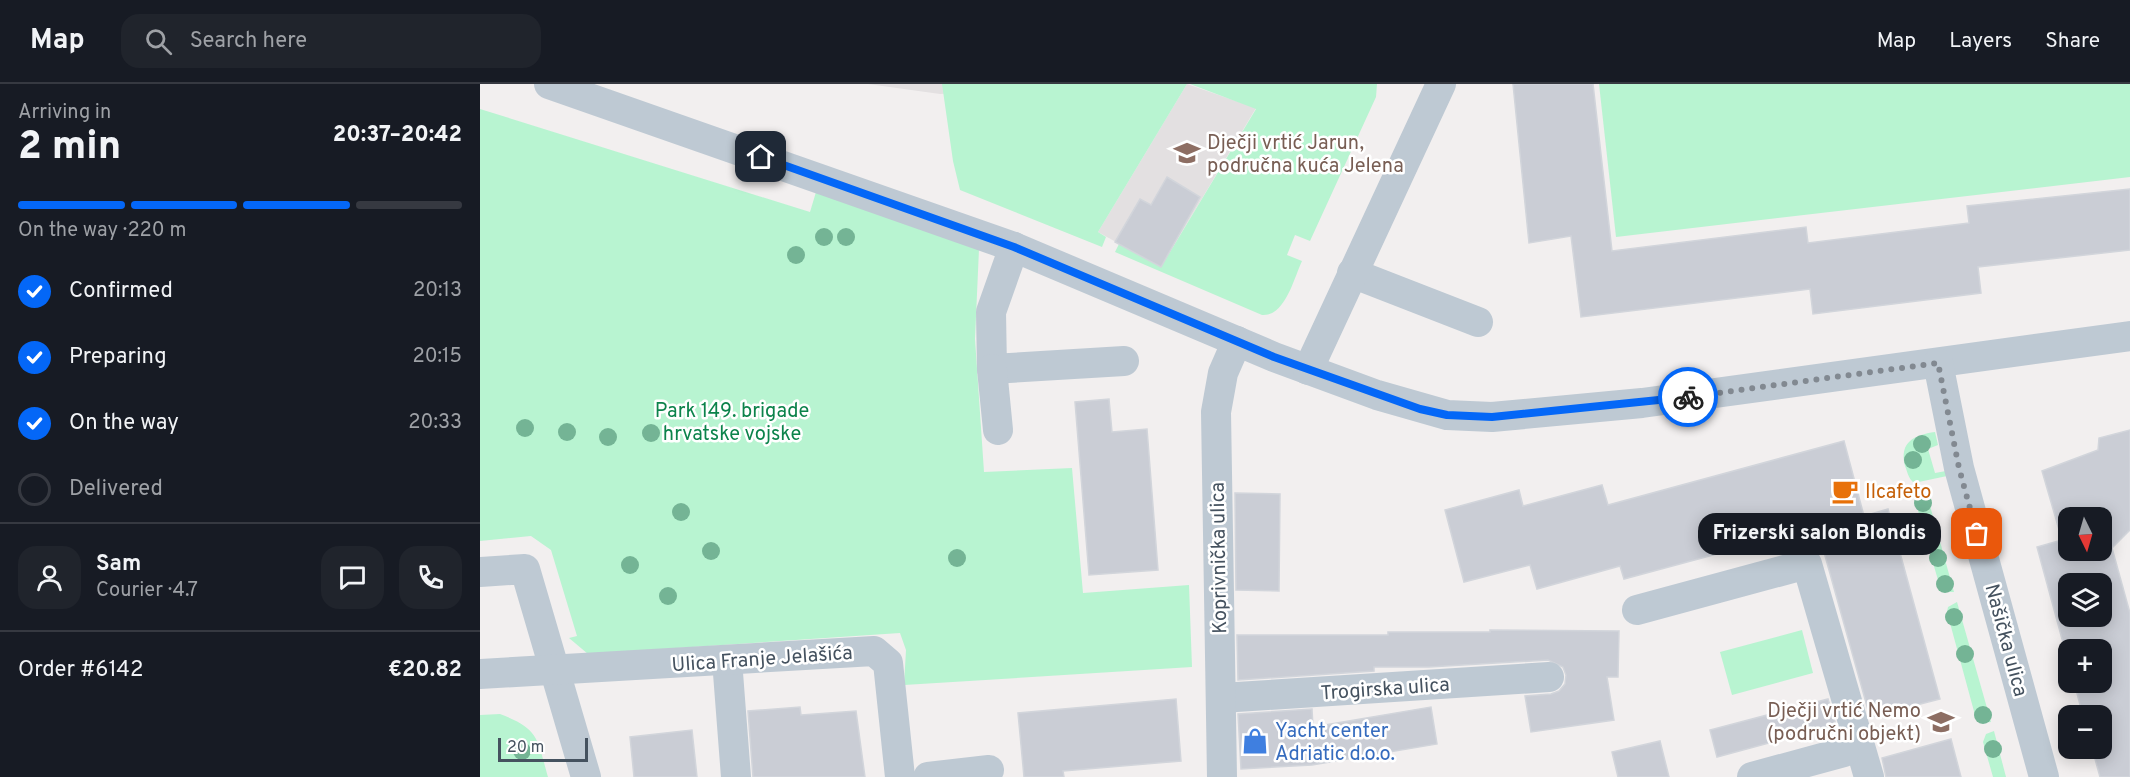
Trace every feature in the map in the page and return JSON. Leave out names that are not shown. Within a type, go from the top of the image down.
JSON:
[{"type":"street","points":[[549,84],[1014,247],[1308,370],[1420,409],[1447,415],[1492,417],[1642,403],[2130,336]]},
{"type":"street","points":[[1308,370],[1441,84]]},
{"type":"street","points":[[998,430],[992,369],[992,312],[1014,247]]},
{"type":"street","points":[[1352,273],[1478,322]]},
{"type":"street","name":"Koprivnička ulica","points":[[1222,777],[1216,412],[1223,373],[1237,341]]},
{"type":"street","points":[[992,369],[1124,361]]},
{"type":"street","name":"Našička ulica","points":[[1938,363],[1959,468],[2044,777]]},
{"type":"street","points":[[1636,610],[1807,564],[1869,777]]},
{"type":"street","points":[[480,572],[525,569],[586,777]]},
{"type":"street","name":"Ulica Franje Jelašića","points":[[480,674],[874,651],[888,663],[900,777]]},
{"type":"street","points":[[727,660],[736,777]]},
{"type":"street","name":"Trogirska ulica","points":[[1221,698],[1549,677]]},
{"type":"street","points":[[1752,777],[1844,752]]},
{"type":"street","points":[[928,777],[989,770]]},
{"type":"shaded area","points":[[868,84],[1165,84],[940,94]]},
{"type":"shaded area","name":"Dječji vrtić Jarun, područna kuća Jelena","points":[[1187,84],[1256,108],[1161,267],[1098,232]]},
{"type":"green space","points":[[942,84],[1187,84],[1098,232],[1106,237],[1102,247],[960,190],[953,161]]},
{"type":"green space","points":[[1190,84],[1377,84],[1376,97],[1310,241],[1295,235],[1287,255],[1302,261],[1288,295],[1277,310],[1270,314],[1262,315],[1115,252],[1119,244],[1161,267],[1256,109]]},
{"type":"green space","points":[[1599,84],[2130,84],[2130,177],[1616,237]]},
{"type":"green space","name":"Park 149. brigade hrvatske vojske","points":[[480,109],[810,212],[816,192],[979,249],[975,339],[984,472],[1072,468],[1083,593],[1189,585],[1192,667],[904,685],[906,650],[900,633],[588,654],[569,638],[577,636],[551,550],[531,536],[480,541]]},
{"type":"green space","points":[[1935,432],[1938,445],[1928,449],[1935,473],[1946,471],[1947,476],[1914,483],[1905,466],[1906,445],[1921,435]]},
{"type":"green space","points":[[1927,495],[1954,592],[1943,592],[1940,587],[1917,507],[1918,499]]},
{"type":"green space","points":[[1957,602],[1991,722],[1982,723],[1975,715],[1947,612],[1948,607]]},
{"type":"green space","points":[[1802,630],[1813,673],[1732,695],[1720,652]]},
{"type":"green space","points":[[500,714],[523,725],[535,737],[548,777],[480,777],[480,715]]},
{"type":"green space","points":[[1994,731],[2006,777],[1993,777],[1983,742],[1986,734]]},
{"type":"building","points":[[1513,84],[1593,84],[1612,251],[1806,227],[1808,243],[1969,223],[1967,206],[2130,189],[2130,250],[1978,267],[1981,293],[1813,314],[1810,289],[1581,317],[1571,236],[1529,243]]},
{"type":"building","points":[[1167,177],[1200,197],[1161,267],[1115,242],[1140,199],[1151,205]]},
{"type":"building","points":[[1109,399],[1112,432],[1147,429],[1158,570],[1089,575],[1075,402]]},
{"type":"building","points":[[2130,430],[2130,530],[2112,548],[2112,507],[2058,507],[2058,526],[2042,471],[2098,450],[2099,438]]},
{"type":"building","points":[[1844,441],[1864,516],[1888,509],[1940,699],[1870,717],[1817,527],[1624,579],[1620,566],[1537,589],[1530,565],[1464,582],[1445,510],[1519,490],[1523,506],[1602,485],[1608,505]]},
{"type":"building","points":[[1235,493],[1280,494],[1279,591],[1236,590]]},
{"type":"building","points":[[2058,541],[2058,561],[2112,561],[2112,548],[2130,613],[2130,777],[2100,777],[2095,759],[2112,759],[2112,705],[2080,705],[2077,693],[2112,693],[2112,639],[2062,639],[2059,627],[2112,627],[2112,573],[2058,573],[2058,624],[2037,547]]},
{"type":"building","points":[[1490,630],[1619,631],[1618,677],[1607,677],[1614,720],[1531,732],[1525,696],[1551,694],[1559,691],[1565,684],[1566,675],[1563,667],[1548,660],[1429,667],[1374,667],[1374,671],[1238,680],[1237,635],[1388,635],[1388,632],[1490,632]]},
{"type":"building","points":[[1176,699],[1181,761],[1063,771],[1064,777],[1024,777],[1018,713]]},
{"type":"building","points":[[1828,699],[1836,725],[1717,757],[1710,730]]},
{"type":"building","points":[[800,707],[801,715],[856,711],[865,777],[753,777],[748,711]]},
{"type":"building","points":[[1431,707],[1437,744],[1312,765],[1241,769],[1238,714],[1312,709],[1313,727]]},
{"type":"building","points":[[692,730],[697,777],[634,777],[630,737]]},
{"type":"building","points":[[1951,739],[1961,777],[1886,777],[1882,758]]},
{"type":"building","points":[[1660,741],[1669,777],[1618,777],[1612,752]]},
{"type":"way so far","points":[[1688,397],[1938,363],[1959,468],[1977,534]]},
{"type":"place","name":"Dječji vrtić Jarun, područna kuća Jelena","points":[[1187,153]]},
{"type":"place","name":"Ilcafeto","points":[[1845,491]]},
{"type":"place","name":"Frizerski salon Blondis","points":[[1977,534]]},
{"type":"place","name":"Dječji vrtić Nemo (područni objekt)","points":[[1941,722]]},
{"type":"place","name":"Yacht center Adriatic d.o.o.","points":[[1255,741]]},
{"type":"route","points":[[761,157],[1014,247],[1274,357],[1420,409],[1447,415],[1492,417],[1688,397]]}]
